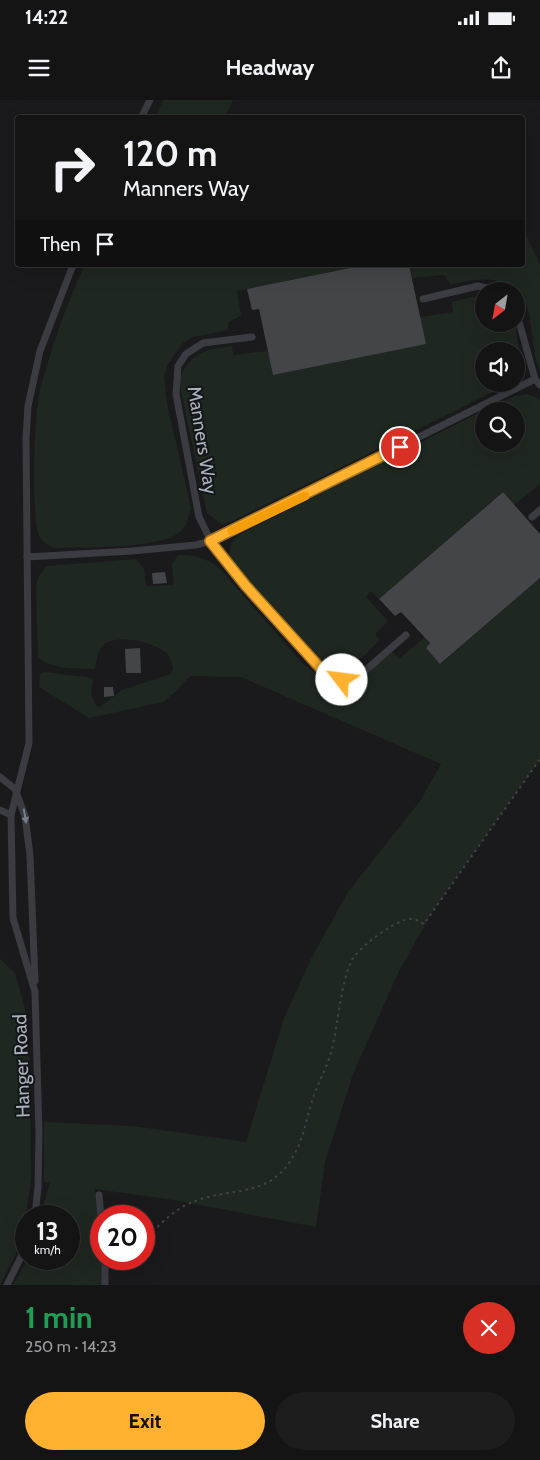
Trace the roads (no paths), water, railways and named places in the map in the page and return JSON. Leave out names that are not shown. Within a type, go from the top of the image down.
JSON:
[{"type":"lane","points":[[142,115],[150,100]]},
{"type":"lane","name":"Hanger Road","points":[[36,1205],[38,1187],[39,1134],[35,992],[13,918],[11,815],[29,743],[26,439],[28,406],[40,351],[72,267]]},
{"type":"lane","points":[[423,299],[475,287]]},
{"type":"lane","points":[[524,332],[535,378],[540,385]]},
{"type":"lane","name":"Manners Way","points":[[252,337],[203,344],[186,354],[178,366],[176,394],[200,517],[210,541],[246,586],[322,670],[342,680],[358,676],[406,635]]},
{"type":"lane","points":[[27,557],[132,551],[196,545],[210,541],[535,378]]},
{"type":"lane","points":[[532,517],[540,510]]},
{"type":"lane","points":[[0,777],[12,785],[24,810],[30,855],[35,992]]},
{"type":"lane","points":[[0,810],[11,815]]},
{"type":"lane","points":[[100,1195],[100,1205]]},
{"type":"lane","points":[[8,1285],[15,1270]]},
{"type":"lane","points":[[105,1270],[105,1285]]}]
